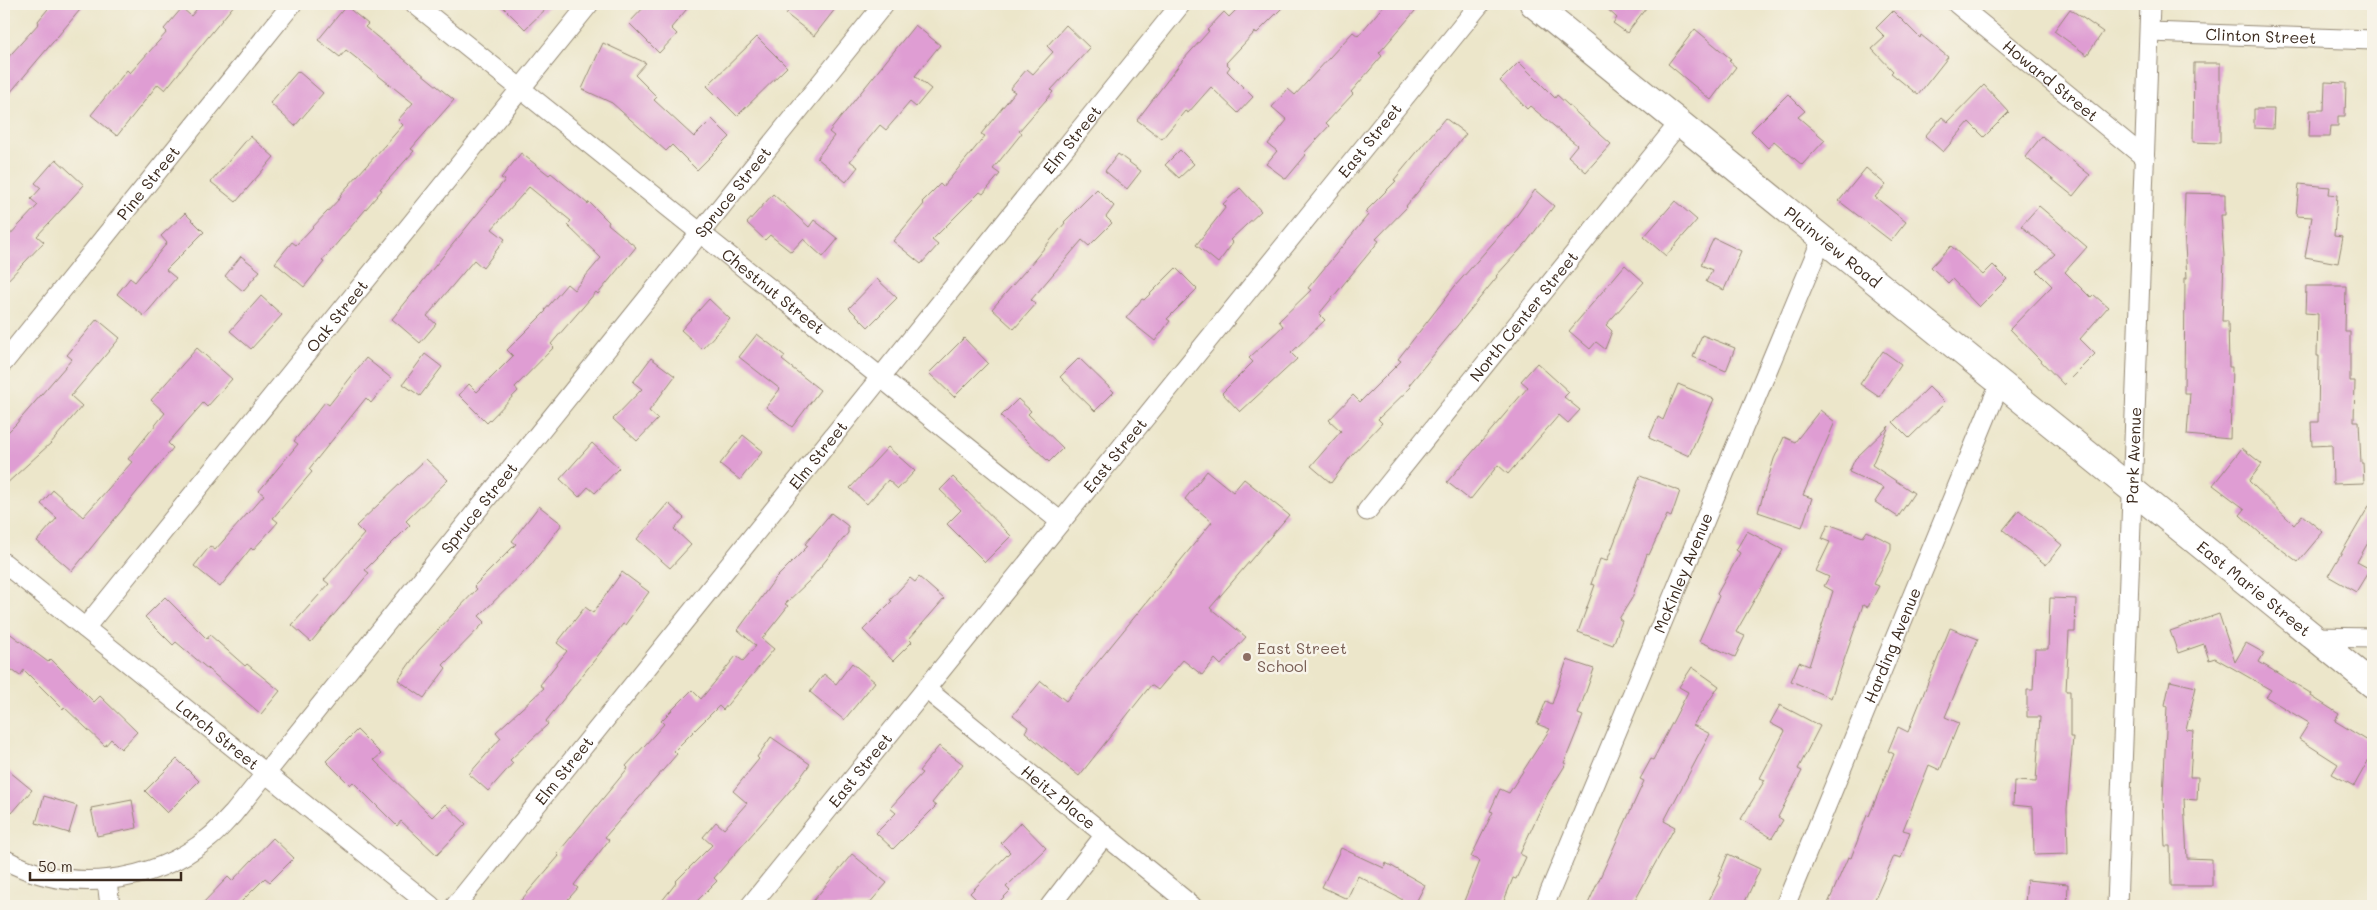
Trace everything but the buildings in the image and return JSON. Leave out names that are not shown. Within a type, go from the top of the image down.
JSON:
[{"type":"main road","name":"Plainview Road","points":[[1533,4],[2133,491]]},
{"type":"main road","name":"East Marie Street","points":[[2133,491],[2373,685]]},
{"type":"street","name":"Pine Street","points":[[4,362],[292,4]]},
{"type":"street","name":"Chestnut Street","points":[[415,4],[1061,522]]},
{"type":"street","name":"Oak Street","points":[[85,628],[589,4]]},
{"type":"street","name":"Spruce Street","points":[[4,859],[18,867],[54,879],[108,881],[156,869],[191,851],[210,838],[233,814],[884,4]]},
{"type":"street","name":"Elm Street","points":[[455,906],[1182,4]]},
{"type":"street","name":"East Street","points":[[750,906],[1480,4]]},
{"type":"street","name":"Howard Street","points":[[1957,4],[2145,158]]},
{"type":"street","name":"Park Avenue","points":[[2117,906],[2150,4]]},
{"type":"street","name":"Clinton Street","points":[[2150,32],[2373,40]]},
{"type":"street","name":"North Center Street","points":[[1367,511],[1680,122]]},
{"type":"street","name":"McKinley Avenue","points":[[1544,906],[1822,239]]},
{"type":"street","name":"Harding Avenue","points":[[1785,906],[2000,383]]},
{"type":"street","name":"Larch Street","points":[[4,563],[431,906]]},
{"type":"street","points":[[2314,637],[2373,638]]},
{"type":"street","name":"Heitz Place","points":[[926,689],[1192,906]]},
{"type":"street","points":[[1050,906],[1104,836]]},
{"type":"street","points":[[108,881],[110,906]]},
{"type":"place","name":"East Street School","points":[[1247,657]]}]
